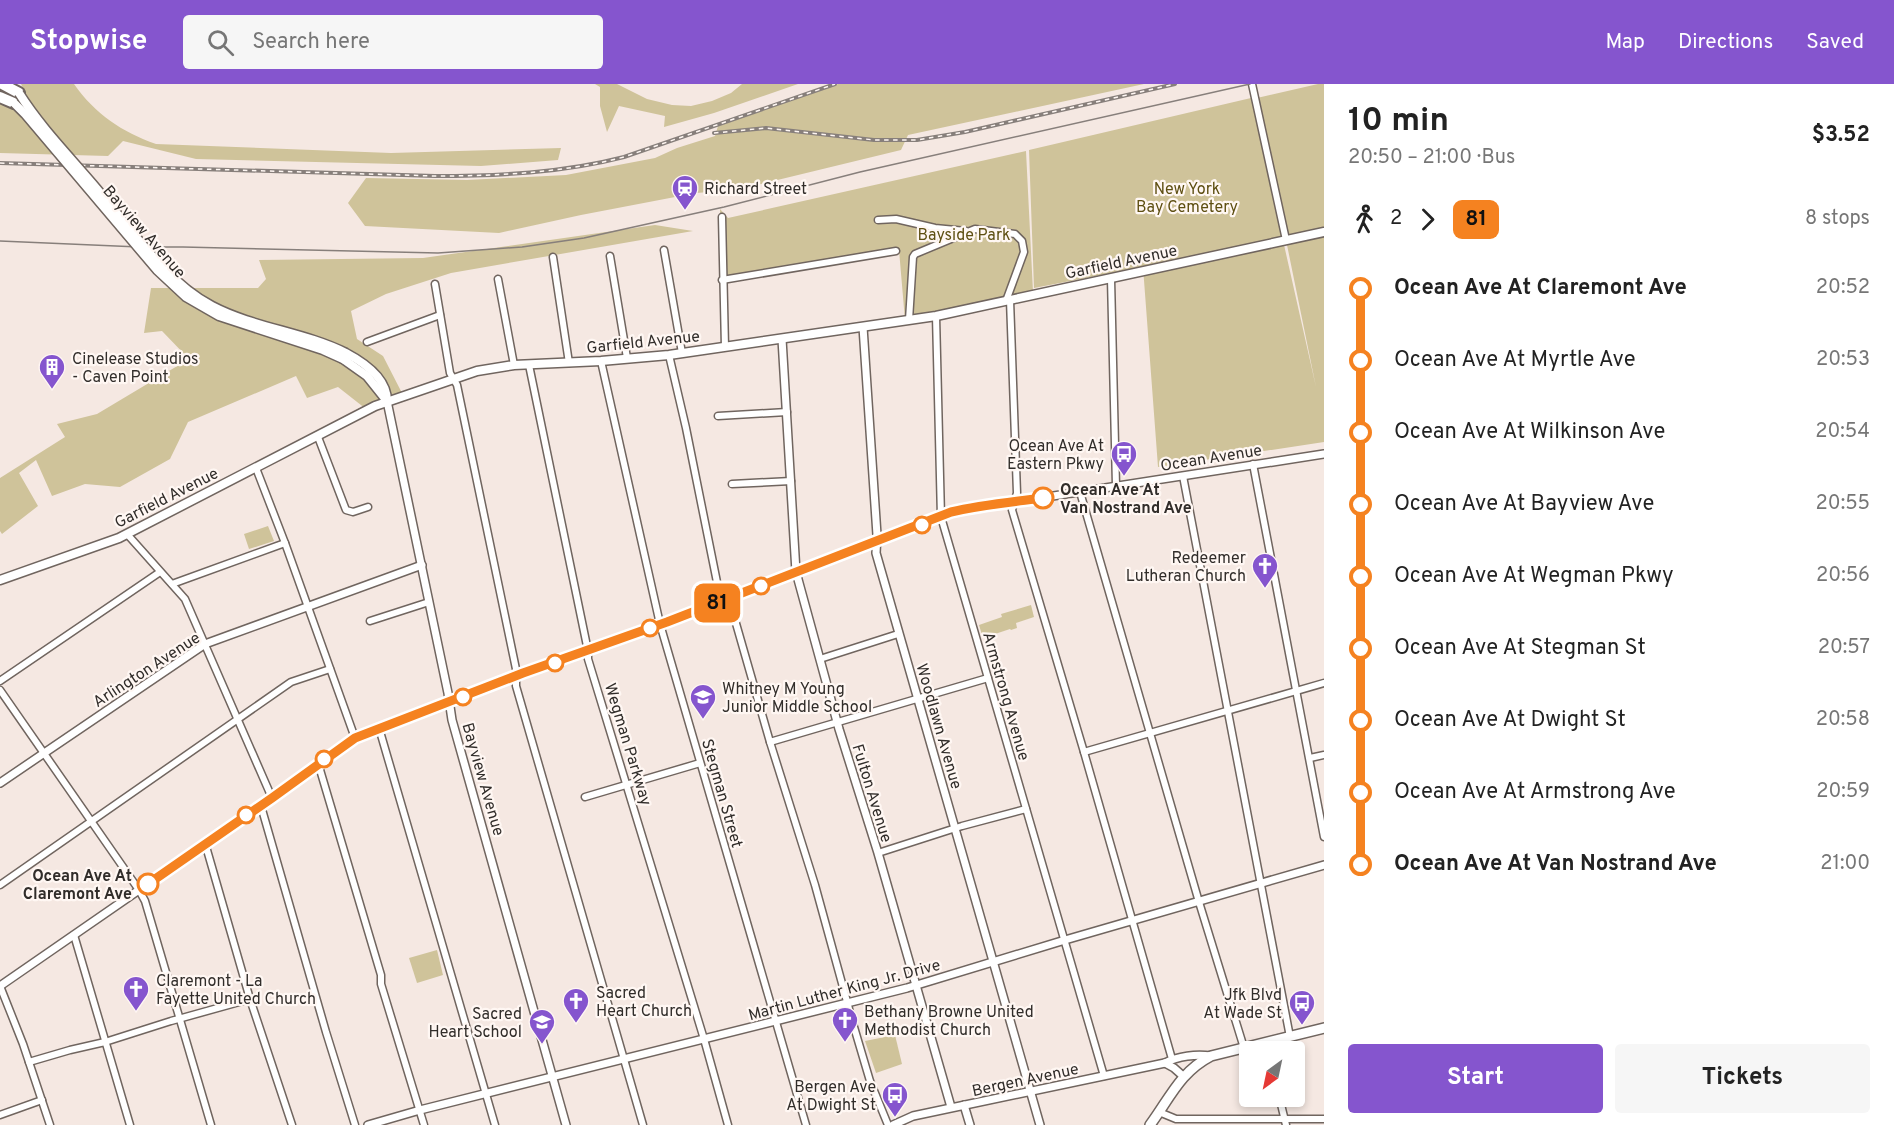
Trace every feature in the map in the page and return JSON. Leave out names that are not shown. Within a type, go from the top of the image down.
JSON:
[{"type":"highway","points":[[2,84],[17,88]]},
{"type":"highway","points":[[0,94],[14,103]]},
{"type":"main road","name":"Bayview Avenue","points":[[17,88],[54,139],[160,264],[182,286],[207,303],[226,312],[331,346],[367,375],[387,402]]},
{"type":"main road","name":"Bayview Avenue","points":[[14,103],[157,270],[186,297],[219,316],[345,356]]},
{"type":"main road","name":"Garfield Avenue","points":[[0,580],[127,534],[375,406],[477,371],[514,365],[669,355],[936,316],[1324,232]]},
{"type":"main road","points":[[1281,1041],[1324,1028]]},
{"type":"main road","points":[[1150,1125],[1183,1076],[1199,1062],[1211,1056],[1239,1049]]},
{"type":"street","points":[[1252,84],[1286,240]]},
{"type":"street","points":[[722,217],[725,347]]},
{"type":"street","points":[[878,220],[896,219],[936,228],[967,231],[975,229],[1014,234],[1022,241],[1024,252],[1008,300],[1017,493],[1012,510],[1172,1059]]},
{"type":"street","points":[[909,320],[913,257],[915,254],[957,238],[967,231]]},
{"type":"street","points":[[664,250],[682,353]]},
{"type":"street","points":[[722,280],[896,251]]},
{"type":"street","points":[[610,256],[627,358]]},
{"type":"street","points":[[553,257],[569,363]]},
{"type":"street","points":[[498,279],[514,365]]},
{"type":"street","points":[[1111,279],[1116,486]]},
{"type":"street","points":[[435,284],[450,373],[457,385],[516,676],[516,686],[643,1125]]},
{"type":"street","points":[[367,342],[440,315]]},
{"type":"street","name":"Armstrong Avenue","points":[[936,316],[941,517],[1104,1076]]},
{"type":"street","name":"Woodlawn Avenue","points":[[863,327],[878,535],[876,553],[1040,1125]]},
{"type":"street","name":"Fulton Avenue","points":[[782,339],[796,572],[951,1107]]},
{"type":"street","points":[[669,355],[721,602]]},
{"type":"street","name":"Stegman Street","points":[[601,361],[660,624],[806,1125]]},
{"type":"street","name":"Wegman Parkway","points":[[529,365],[588,659],[728,1125]]},
{"type":"street","name":"Bayview Avenue","points":[[387,402],[452,720],[566,1125]]},
{"type":"street","points":[[718,416],[787,412]]},
{"type":"street","points":[[318,437],[346,510],[353,512],[368,507]]},
{"type":"street","name":"Ocean Avenue","points":[[0,986],[261,806],[355,738],[516,676],[721,602],[951,512],[982,505],[1080,492],[1324,453]]},
{"type":"street","points":[[1253,464],[1324,837]]},
{"type":"street","points":[[256,468],[355,738]]},
{"type":"street","points":[[1184,476],[1290,1037]]},
{"type":"street","points":[[732,483],[791,480]]},
{"type":"street","points":[[1080,492],[1242,1041]]},
{"type":"street","points":[[127,534],[185,599],[272,798]]},
{"type":"street","points":[[172,584],[285,543]]},
{"type":"street","name":"Arlington Avenue","points":[[0,783],[205,644],[422,566]]},
{"type":"street","points":[[0,681],[160,572]]},
{"type":"street","points":[[729,598],[770,742],[815,885],[870,1081],[888,1125]]},
{"type":"street","points":[[370,621],[429,602]]},
{"type":"street","points":[[820,658],[898,634]]},
{"type":"street","points":[[0,885],[291,682],[330,669]]},
{"type":"street","points":[[770,742],[988,678]]},
{"type":"street","points":[[1084,752],[1324,683]]},
{"type":"street","points":[[0,690],[145,901],[211,1125]]},
{"type":"street","points":[[379,729],[495,1125]]},
{"type":"street","points":[[1310,758],[1324,755]]},
{"type":"street","points":[[318,763],[424,1125]]},
{"type":"street","points":[[585,797],[700,763]]},
{"type":"street","points":[[1316,796],[1324,795]]},
{"type":"street","points":[[261,806],[322,1021],[355,1125]]},
{"type":"street","points":[[878,853],[1026,809]]},
{"type":"street","points":[[205,843],[250,999],[292,1125]]},
{"type":"street","name":"Martin Luther King Jr. Drive","points":[[368,1125],[916,985],[1324,865]]},
{"type":"street","points":[[74,935],[130,1125]]},
{"type":"street","points":[[0,986],[50,1125]]},
{"type":"street","points":[[29,1062],[250,999]]},
{"type":"street","name":"Bergen Avenue","points":[[898,1124],[913,1116],[951,1107],[1165,1064],[1172,1059],[1211,1056]]},
{"type":"street","points":[[1165,1064],[1183,1076]]},
{"type":"street","points":[[0,1115],[42,1100]]},
{"type":"street","points":[[964,1105],[969,1125]]},
{"type":"street","points":[[1282,1107],[1285,1122]]},
{"type":"street","points":[[1159,1112],[1177,1122],[1285,1122],[1324,1119]]},
{"type":"green space","points":[[21,84],[74,84],[82,95],[110,121],[156,144],[391,153],[561,148],[558,160],[481,166],[196,159],[123,141],[108,156],[0,153],[0,103],[10,105],[23,88]]},
{"type":"green space","points":[[595,84],[617,84],[647,99],[672,105],[691,106],[731,93],[742,84],[798,84],[714,113],[664,127],[665,116],[619,106],[607,132],[600,106],[600,87]]},
{"type":"green space","points":[[838,84],[1144,84],[908,135],[901,150],[736,190],[696,193],[499,233],[365,226],[348,203],[366,178],[467,180],[566,175],[655,158],[677,148],[715,136],[718,126]]},
{"type":"green space","name":"New York Bay Cemetery","points":[[1324,84],[1324,442],[1158,467],[1143,267],[1034,288],[1029,150],[1251,98],[1316,387],[1257,98]]},
{"type":"green space","name":"Bayside Park","points":[[1026,151],[1033,292],[905,320],[899,250],[722,278],[720,209],[728,218]]},
{"type":"green space","points":[[655,225],[693,231],[451,273],[386,294],[351,311],[357,339],[383,356],[403,395],[366,409],[338,387],[307,398],[296,376],[188,422],[170,459],[120,487],[85,484],[52,496],[36,460],[19,473],[38,506],[2,534],[0,531],[0,478],[65,437],[57,424],[97,414],[189,359],[162,331],[144,333],[151,288],[258,288],[266,279],[259,260],[423,258]]},
{"type":"green space","points":[[268,526],[274,541],[249,549],[244,534]]},
{"type":"green space","points":[[1031,605],[1034,617],[1016,623],[1017,628],[983,638],[979,625],[1002,617],[1001,614]]},
{"type":"green space","points":[[437,950],[443,975],[417,983],[409,958]]},
{"type":"green space","points":[[895,1035],[902,1064],[876,1073],[865,1041]]},
{"type":"tram line","points":[[0,241],[139,247],[438,253],[522,247],[584,238],[724,207],[860,172],[1250,84]]},
{"type":"railway","points":[[0,163],[435,176],[530,173],[577,167],[624,157],[835,84]]},
{"type":"railway","points":[[714,133],[766,128],[874,140],[917,140],[965,132],[1175,84]]},
{"type":"bus line","name":"81","points":[[148,884],[355,738],[523,673],[721,602],[951,512],[982,505],[1043,498]]},
{"type":"place","name":"Richard Street","points":[[685,211]]},
{"type":"place","name":"Cinelease Studios - Caven Point","points":[[52,390]]},
{"type":"place","name":"Ocean Ave At Eastern Pkwy","points":[[1124,477]]},
{"type":"place","name":"Ocean Ave At Van Nostrand Ave","points":[[1043,498]]},
{"type":"place","name":"Redeemer Lutheran Church","points":[[1265,589]]},
{"type":"place","name":"Whitney M Young Junior Middle School","points":[[703,720]]},
{"type":"place","name":"Ocean Ave At Claremont Ave","points":[[148,884]]},
{"type":"place","name":"Claremont - La Fayette United Church","points":[[136,1012]]},
{"type":"place","name":"Sacred Heart Church","points":[[576,1024]]},
{"type":"place","name":"Jfk Blvd At Wade St","points":[[1302,1026]]},
{"type":"place","name":"Bethany Browne United Methodist Church","points":[[845,1043]]},
{"type":"place","name":"Sacred Heart School","points":[[542,1045]]},
{"type":"place","name":"Bergen Ave At Dwight St","points":[[895,1118]]}]
